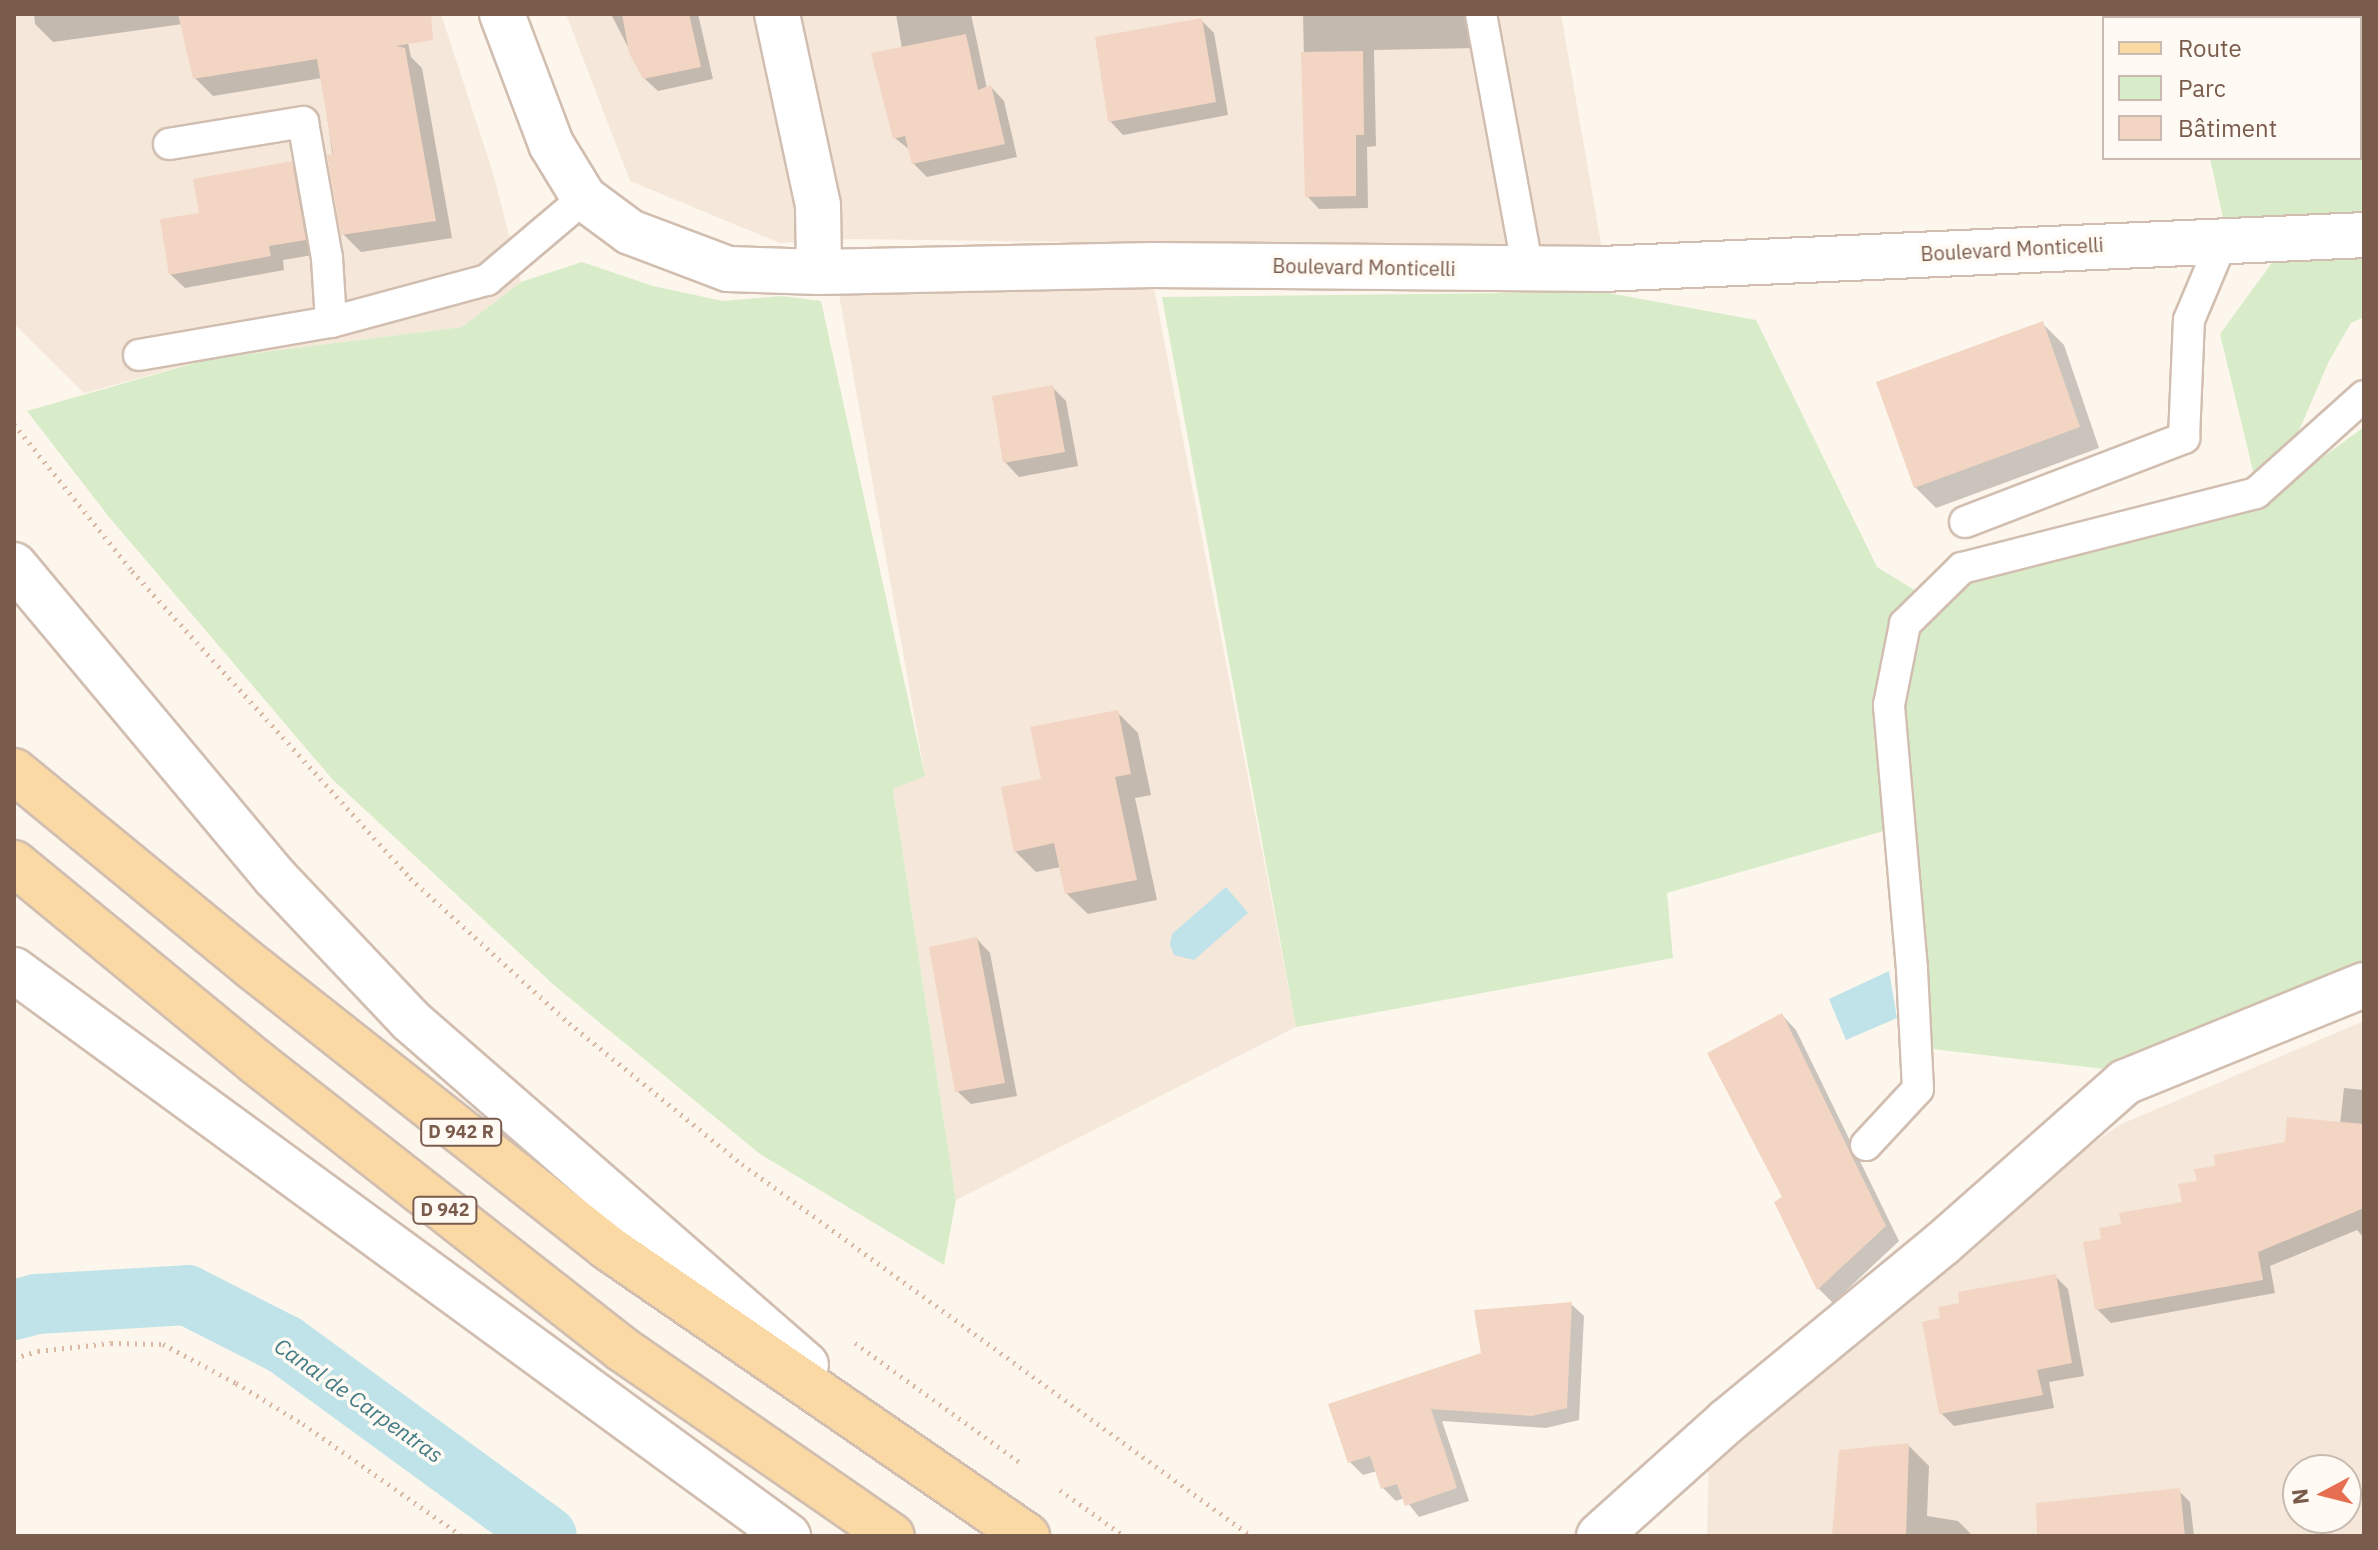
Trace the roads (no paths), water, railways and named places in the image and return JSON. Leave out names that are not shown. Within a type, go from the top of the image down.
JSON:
[{"type":"main road","name":"D 942 R","points":[[14,771],[254,968],[607,1247],[926,1470],[1027,1536]]},
{"type":"main road","name":"D 942","points":[[14,863],[256,1062],[622,1349],[892,1536]]},
{"type":"street","name":"Boulevard Monticelli","points":[[502,14],[551,144],[584,198],[630,232],[728,269],[819,272],[1153,265],[1602,269],[2364,235]]},
{"type":"street","points":[[777,14],[818,205],[819,272]]},
{"type":"street","points":[[14,565],[275,877],[410,1020],[926,1470]]},
{"type":"street","points":[[14,970],[788,1536]]},
{"type":"street","points":[[1599,1536],[1727,1421],[1942,1244],[2125,1082],[2364,985]]},
{"type":"lane","points":[[1481,14],[1528,269]]},
{"type":"lane","points":[[169,144],[303,122],[327,258],[331,322]]},
{"type":"lane","points":[[139,355],[331,322],[487,280],[584,198]]},
{"type":"lane","points":[[1965,522],[2184,438],[2189,320],[2223,239]]},
{"type":"lane","points":[[1866,1145],[1918,1089],[1912,969],[1889,705],[1905,624],[1962,568],[2256,493],[2364,396]]},
{"type":"water","points":[[1226,887],[1248,913],[1194,960],[1174,955],[1170,945],[1172,934]]},
{"type":"water","points":[[1889,971],[1897,1018],[1846,1040],[1829,999]]},
{"type":"waterway","name":"Canal de Carpentras","points":[[14,1310],[37,1304],[187,1295],[285,1345],[547,1536]]}]
